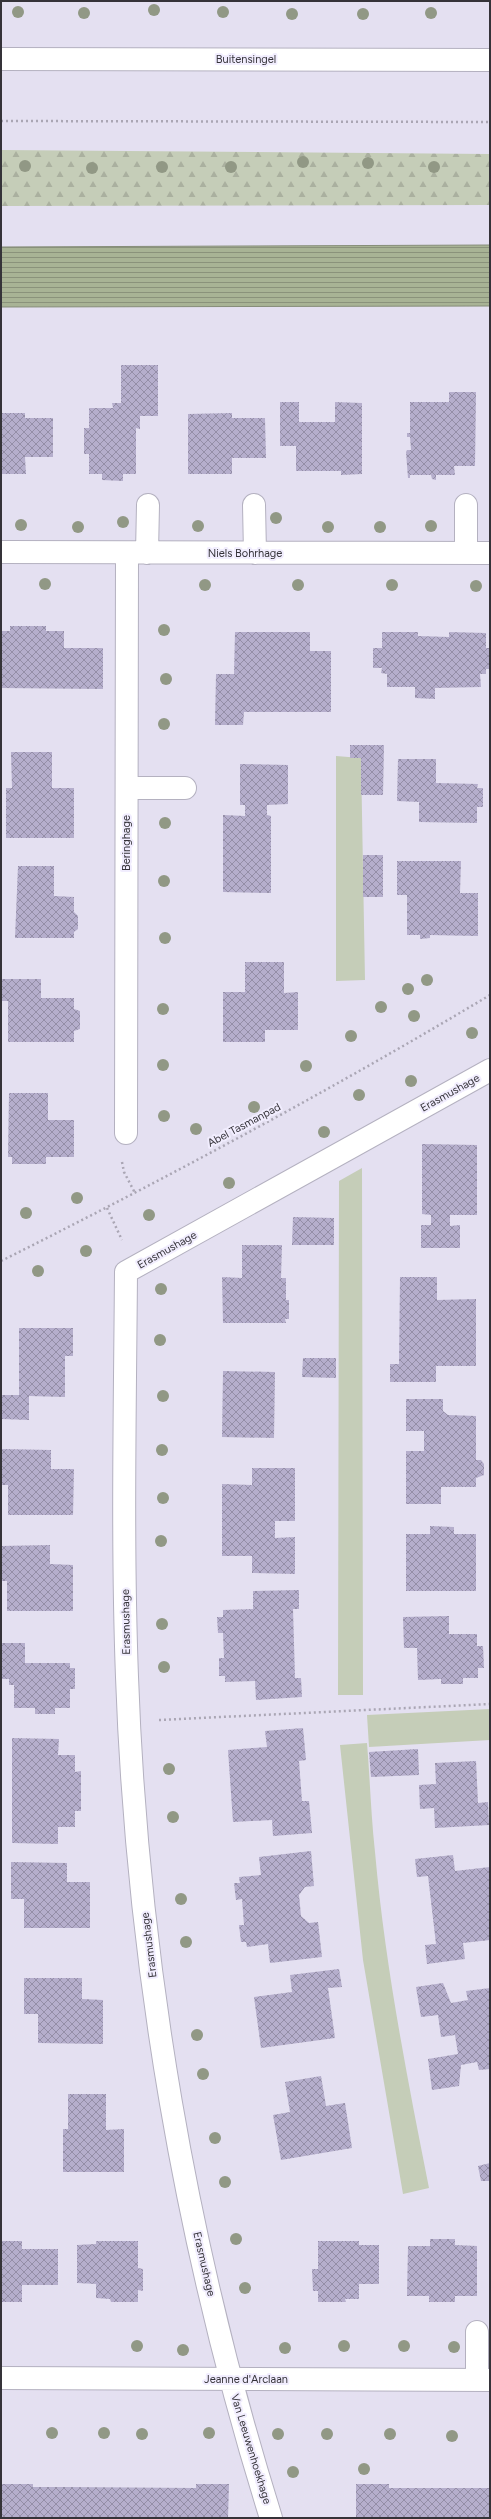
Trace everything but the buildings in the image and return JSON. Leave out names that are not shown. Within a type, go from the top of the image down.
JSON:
[{"type":"street","name":"Buitensingel","points":[[1,59],[490,60]]},
{"type":"street","name":"Beringhage","points":[[126,1133],[127,788],[137,553],[148,505]]},
{"type":"street","points":[[254,505],[255,553]]},
{"type":"street","points":[[466,505],[466,553]]},
{"type":"street","name":"Niels Bohrhage","points":[[1,552],[490,553]]},
{"type":"street","points":[[127,788],[185,788]]},
{"type":"street","name":"Erasmushage","points":[[230,2379],[181,2157],[151,1969],[137,1839],[126,1677],[124,1538],[126,1272],[490,1070]]},
{"type":"street","points":[[477,2332],[484,2380]]},
{"type":"street","name":"Jeanne d'Arclaan","points":[[1,2378],[484,2380]]},
{"type":"street","name":"Van Leeuwenhoekhage","points":[[230,2379],[271,2518]]},
{"type":"path","points":[[1,121],[490,122]]},
{"type":"path","name":"Abel Tasmanpad","points":[[1,1261],[107,1208],[332,1087],[490,995]]},
{"type":"path","points":[[122,1159],[124,1172],[135,1193]]},
{"type":"path","points":[[107,1208],[125,1246]]},
{"type":"path","points":[[151,1720],[490,1704]]},
{"type":"green space","points":[[1,150],[490,154],[490,205],[1,206]]},
{"type":"green space","points":[[336,756],[361,758],[365,980],[336,981]]},
{"type":"green space","points":[[362,1168],[363,1695],[338,1695],[339,1181]]},
{"type":"green space","points":[[490,1709],[490,1740],[369,1747],[367,1715]]},
{"type":"green space","points":[[367,1743],[379,1894],[405,2063],[429,2188],[403,2194],[363,1960],[340,1745]]},
{"type":"shaded area","points":[[490,245],[490,306],[1,307],[1,247]]}]
